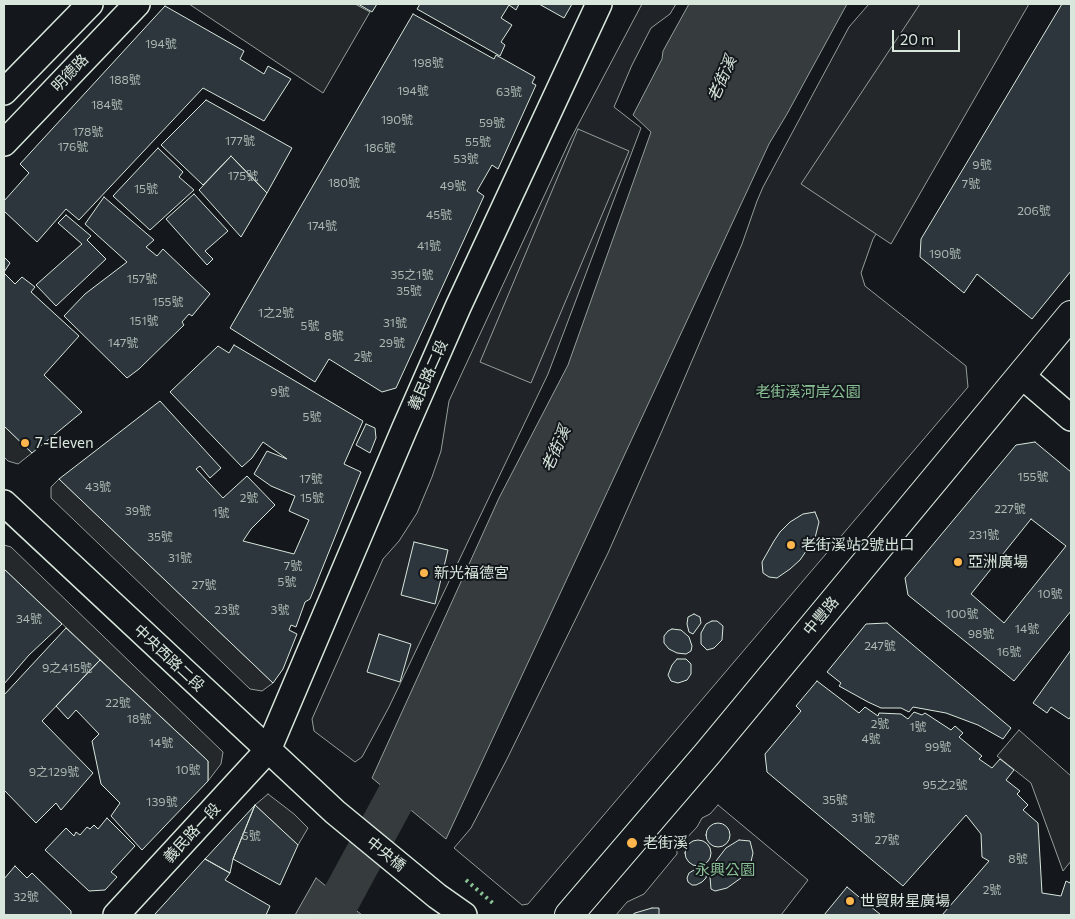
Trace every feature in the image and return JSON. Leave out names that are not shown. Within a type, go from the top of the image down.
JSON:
[{"type":"main road","name":"中豐路","points":[[569,915],[707,754],[1071,315]]},
{"type":"street","points":[[4,92],[90,4]]},
{"type":"street","name":"明德路","points":[[4,143],[137,4]]},
{"type":"street","name":"義民路二段","points":[[268,750],[458,307],[599,4]]},
{"type":"street","points":[[1021,375],[1071,418]]},
{"type":"street","name":"中央西路二段","points":[[4,503],[335,812]]},
{"type":"street","name":"義民路一段","points":[[116,915],[268,750]]},
{"type":"street","name":"中央橋","points":[[335,812],[437,896],[464,915]]},
{"type":"green space","points":[[642,4],[676,4],[670,14],[651,28],[632,65],[614,107],[641,128],[548,374],[389,707],[362,757],[355,762],[314,731],[312,719],[383,559],[399,541],[417,513],[441,451],[449,401],[570,140]]},
{"type":"green space","name":"老街溪河岸公園","points":[[869,4],[1020,4],[873,239],[861,273],[865,286],[966,366],[968,387],[528,904],[522,905],[454,848],[471,828],[608,553],[742,244],[763,187],[849,27]]},
{"type":"green space","name":"永興公園","points":[[718,805],[808,880],[781,915],[616,915],[627,902],[644,894],[677,854],[677,850],[697,827],[702,818],[710,814]]},
{"type":"shaded area","points":[[189,4],[355,4],[370,12],[323,93]]},
{"type":"shaded area","points":[[920,4],[1029,4],[891,244],[801,184]]},
{"type":"shaded area","points":[[578,129],[629,151],[531,383],[480,362]]},
{"type":"shaded area","points":[[4,426],[32,453],[18,464],[8,461],[4,457]]},
{"type":"shaded area","points":[[59,479],[273,683],[262,691],[250,689],[51,498],[51,487]]},
{"type":"shaded area","points":[[4,545],[11,547],[223,752],[221,764],[208,781],[208,761],[4,569]]},
{"type":"shaded area","points":[[1019,730],[1071,776],[1071,861],[1063,871],[1031,783],[997,756]]},
{"type":"shaded area","points":[[268,794],[294,814],[308,828],[298,845],[255,805]]},
{"type":"water","points":[[689,4],[847,4],[769,144],[446,839],[372,778],[499,498],[568,365],[651,132],[633,115],[662,59],[663,51]]},
{"type":"water","points":[[316,878],[353,908],[362,915],[295,915]]},
{"type":"building","points":[[358,4],[377,4],[372,12]]},
{"type":"building","points":[[420,4],[519,4],[516,10],[509,5],[501,18],[512,25],[501,42],[505,45],[500,56],[417,9]]},
{"type":"building","points":[[539,4],[572,4],[564,18]]},
{"type":"building","points":[[1062,4],[1071,4],[1071,271],[1032,319],[977,274],[964,293],[920,257],[921,239]]},
{"type":"building","points":[[165,6],[244,51],[240,59],[264,74],[268,66],[291,79],[264,121],[203,88],[79,220],[66,209],[37,242],[4,211],[4,201],[29,173],[20,164]]},
{"type":"building","points":[[413,14],[494,59],[496,55],[535,77],[532,83],[536,85],[498,169],[492,165],[477,191],[484,196],[396,388],[382,392],[329,359],[315,382],[230,328]]},
{"type":"building","points":[[206,100],[292,148],[267,193],[231,156],[203,185],[161,145]]},
{"type":"building","points":[[158,148],[183,172],[179,177],[194,190],[150,230],[113,196]]},
{"type":"building","points":[[231,156],[267,193],[241,237],[199,190]]},
{"type":"building","points":[[194,194],[228,231],[205,251],[213,259],[207,265],[166,219]]},
{"type":"building","points":[[104,197],[154,240],[146,247],[157,256],[163,249],[210,294],[192,316],[189,314],[182,322],[184,325],[139,369],[127,378],[64,316],[85,294],[127,262],[85,224]]},
{"type":"building","points":[[66,215],[91,236],[87,240],[106,259],[56,306],[36,285],[82,244],[58,223]]},
{"type":"building","points":[[4,257],[10,263],[4,272]]},
{"type":"building","points":[[4,273],[15,284],[22,277],[35,287],[31,292],[79,336],[44,375],[82,412],[32,453],[4,426]]},
{"type":"building","points":[[234,345],[363,421],[344,464],[361,472],[310,599],[305,602],[296,627],[291,625],[289,630],[297,634],[283,669],[273,683],[59,479],[160,401],[221,468],[210,478],[200,466],[196,469],[223,498],[247,476],[275,505],[251,529],[243,541],[294,554],[309,520],[289,511],[295,496],[271,486],[254,474],[267,451],[287,459],[263,442],[252,458],[242,467],[170,392],[218,346],[229,353]]},
{"type":"building","points":[[366,424],[375,428],[376,438],[370,453],[356,445]]},
{"type":"building","name":"亞洲廣場","points":[[1035,442],[1071,472],[1071,611],[1014,681],[908,595],[905,578],[1016,445]],"holes":[[[1031,519],[1066,546],[1004,623],[971,594]]]},
{"type":"building","name":"老街溪站2號出口","points":[[815,512],[819,522],[815,538],[800,560],[777,578],[769,577],[763,573],[762,562],[780,532],[790,522],[803,514]]},
{"type":"building","name":"新光福德宮","points":[[414,542],[448,550],[435,604],[401,595]]},
{"type":"building","points":[[4,569],[62,624],[29,655],[4,684]]},
{"type":"building","points":[[694,614],[700,617],[701,623],[693,634],[689,632],[687,624],[688,617]]},
{"type":"building","points":[[717,621],[723,626],[722,640],[714,648],[707,650],[701,644],[701,633],[706,624]]},
{"type":"building","points":[[887,623],[1011,728],[1003,739],[978,725],[946,713],[913,707],[909,712],[901,708],[881,708],[839,686],[841,683],[827,672],[866,624]]},
{"type":"building","points":[[66,628],[100,660],[42,721],[93,773],[61,810],[56,803],[36,823],[4,790],[4,695]]},
{"type":"building","points":[[672,629],[681,630],[689,637],[692,646],[691,651],[686,654],[677,653],[669,649],[664,643],[664,636]]},
{"type":"building","points":[[379,634],[411,644],[400,682],[367,672]]},
{"type":"building","points":[[1071,650],[1071,716],[1069,719],[1051,707],[1047,713],[1033,703]]},
{"type":"building","points":[[677,659],[686,659],[691,664],[691,674],[687,680],[678,683],[671,681],[668,675]]},
{"type":"building","points":[[100,660],[208,761],[208,781],[142,850],[111,816],[120,803],[101,784],[92,741],[99,734],[76,710],[68,719],[56,706]]},
{"type":"building","points":[[817,681],[859,713],[865,707],[878,716],[879,713],[901,714],[908,719],[914,712],[922,715],[925,713],[951,730],[955,726],[963,733],[959,737],[982,756],[979,759],[992,768],[1000,759],[1014,770],[1006,780],[1020,791],[1017,794],[1028,805],[1023,810],[1038,823],[1042,893],[1061,896],[1066,881],[1070,883],[1071,878],[1071,915],[942,915],[989,861],[982,857],[981,834],[966,815],[903,886],[767,772],[765,754],[801,711],[796,706]]},
{"type":"building","points":[[255,805],[298,845],[280,885],[233,859]]},
{"type":"building","points":[[255,805],[233,859],[230,873],[205,859]]},
{"type":"building","points":[[107,818],[135,846],[111,872],[117,877],[105,890],[89,891],[45,850],[66,828],[74,836],[76,832],[80,835],[87,827],[90,829],[94,825],[98,829]]},
{"type":"building","points":[[718,823],[723,824],[729,830],[729,840],[723,846],[718,847],[713,846],[707,840],[706,835],[707,830],[713,824]]},
{"type":"building","points":[[698,840],[707,844],[711,853],[707,862],[698,866],[689,862],[685,853],[689,844]]},
{"type":"building","points":[[739,840],[750,841],[753,853],[750,866],[741,878],[727,888],[715,891],[711,889],[710,877],[716,861],[726,848]]},
{"type":"building","points":[[205,859],[230,873],[225,880],[270,906],[266,915],[155,914]]},
{"type":"building","points":[[15,866],[27,878],[32,873],[71,911],[71,915],[4,915],[4,879]]},
{"type":"building","points":[[701,869],[707,871],[706,878],[702,882],[692,885],[688,882],[689,873]]},
{"type":"building","name":"世貿財星廣場","points":[[847,887],[881,915],[824,915]]},
{"type":"building","points":[[659,908],[659,915],[632,915],[635,913]]},
{"type":"waterway","name":"老街溪","points":[[332,915],[415,762],[420,749]]},
{"type":"hedge","points":[[466,880],[495,905]]},
{"type":"place","name":"7-Eleven","points":[[25,443]]},
{"type":"place","name":"老街溪站2號出口","points":[[791,545]]},
{"type":"place","name":"亞洲廣場","points":[[958,562]]},
{"type":"place","name":"新光福德宮","points":[[424,573]]},
{"type":"place","name":"老街溪","points":[[632,843]]},
{"type":"place","name":"世貿財星廣場","points":[[850,901]]}]
